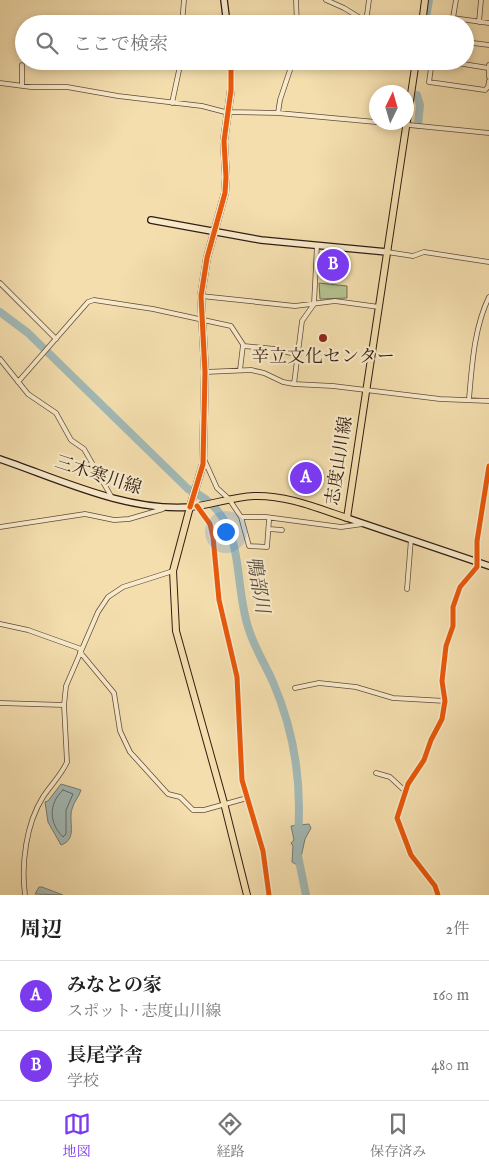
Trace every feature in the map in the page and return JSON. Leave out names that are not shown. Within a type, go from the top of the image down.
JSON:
[{"type":"main road","points":[[423,15],[425,0]]},
{"type":"main road","name":"志度山川線","points":[[412,85],[415,70]]},
{"type":"main road","name":"志度山川線","points":[[195,507],[228,499],[256,496],[280,498],[347,518],[405,130]]},
{"type":"main road","points":[[195,507],[173,571],[176,631],[224,803],[247,895]]},
{"type":"street","points":[[183,15],[184,0]]},
{"type":"street","points":[[224,0],[226,15]]},
{"type":"street","points":[[296,0],[297,15]]},
{"type":"street","points":[[326,0],[355,15]]},
{"type":"street","points":[[368,15],[369,0]]},
{"type":"street","points":[[454,15],[456,0]]},
{"type":"street","points":[[479,22],[481,0]]},
{"type":"street","points":[[474,21],[489,23]]},
{"type":"street","points":[[474,43],[489,45]]},
{"type":"street","points":[[474,64],[488,66],[489,77]]},
{"type":"street","points":[[22,70],[22,86]]},
{"type":"street","points":[[172,103],[178,70]]},
{"type":"street","points":[[231,70],[232,81],[224,141],[226,184],[207,258],[202,296],[205,372],[204,458],[192,499],[195,507],[210,524],[213,537],[220,606],[237,676],[242,780],[263,851],[269,895]]},
{"type":"street","points":[[278,113],[280,100],[292,70]]},
{"type":"street","points":[[431,70],[429,82],[485,90],[488,87],[489,81]]},
{"type":"street","points":[[0,83],[22,86],[67,87],[228,111],[278,113],[369,121]]},
{"type":"street","points":[[414,127],[489,133]]},
{"type":"street","points":[[151,220],[261,240],[413,256],[424,252],[489,262]]},
{"type":"street","points":[[294,384],[302,321],[314,304],[317,245]]},
{"type":"street","points":[[0,283],[55,341]]},
{"type":"street","points":[[202,296],[295,306],[335,301],[379,307]]},
{"type":"street","points":[[469,399],[473,354],[482,314],[489,297]]},
{"type":"street","points":[[18,382],[88,302],[94,300],[153,309],[231,326],[243,344],[240,370]]},
{"type":"street","points":[[243,344],[298,355]]},
{"type":"street","points":[[0,359],[32,398],[56,413],[71,440],[84,449],[111,496]]},
{"type":"street","points":[[205,372],[240,370],[264,373],[283,382],[294,384],[440,399],[489,401]]},
{"type":"street","points":[[204,458],[217,488],[228,499],[240,517],[249,546],[267,547],[269,520]]},
{"type":"street","name":"三木寒川線","points":[[0,459],[138,505],[163,509],[195,507]]},
{"type":"street","points":[[438,895],[435,886],[411,855],[397,823],[405,791],[424,760],[431,740],[440,727],[445,701],[442,681],[446,646],[453,626],[454,602],[460,587],[477,567],[477,541],[489,466]]},
{"type":"street","points":[[0,527],[85,514],[114,520],[129,519],[163,509]]},
{"type":"street","points":[[240,517],[266,517],[341,527],[363,524]]},
{"type":"street","points":[[347,518],[489,566]]},
{"type":"street","points":[[268,529],[282,530]]},
{"type":"street","points":[[407,589],[411,539]]},
{"type":"street","points":[[25,895],[25,863],[32,819],[43,796],[67,762],[64,705],[66,686],[80,650],[98,612],[115,591],[134,582],[173,571]]},
{"type":"street","points":[[0,624],[28,630],[80,650],[114,693],[120,731],[130,752],[168,794],[180,797],[189,808],[204,810],[246,798]]},
{"type":"street","points":[[295,688],[319,683],[356,687],[394,698],[445,701]]},
{"type":"street","points":[[0,703],[64,705]]},
{"type":"street","points":[[376,773],[390,777],[405,791]]},
{"type":"green space","points":[[319,283],[347,286],[347,298],[320,299]]},
{"type":"water","points":[[61,784],[81,790],[72,809],[71,834],[69,839],[61,845],[48,822],[45,802],[48,801]]},
{"type":"water","points":[[309,824],[311,828],[305,839],[299,866],[292,862],[293,846],[291,843],[294,840],[291,826]]},
{"type":"water","points":[[39,887],[42,887],[63,895],[35,894]]},
{"type":"waterway","points":[[426,15],[429,0]]},
{"type":"waterway","points":[[417,95],[420,105],[418,125]]},
{"type":"waterway","name":"鴨部川","points":[[0,312],[28,333],[188,489],[207,500],[220,514],[229,531],[235,549],[243,607],[248,627],[280,700],[291,738],[299,795],[298,834]]},
{"type":"waterway","name":"鴨部川","points":[[298,856],[306,895]]},
{"type":"cycle path","points":[[190,507],[203,464],[205,372],[201,296],[207,258],[225,193],[224,141],[231,90],[231,70]]},
{"type":"cycle path","points":[[438,895],[435,886],[411,855],[397,818],[408,784],[424,760],[431,740],[442,719],[445,701],[442,681],[446,646],[453,626],[453,607],[460,587],[477,567],[477,541],[489,466]]},
{"type":"cycle path","points":[[197,506],[210,524],[213,537],[219,600],[237,677],[242,780],[263,851],[269,895]]},
{"type":"place","name":"長尾学舎","points":[[333,265]]},
{"type":"place","name":"辛立文化センター","points":[[323,338]]},
{"type":"place","name":"みなとの家","points":[[306,478]]}]
